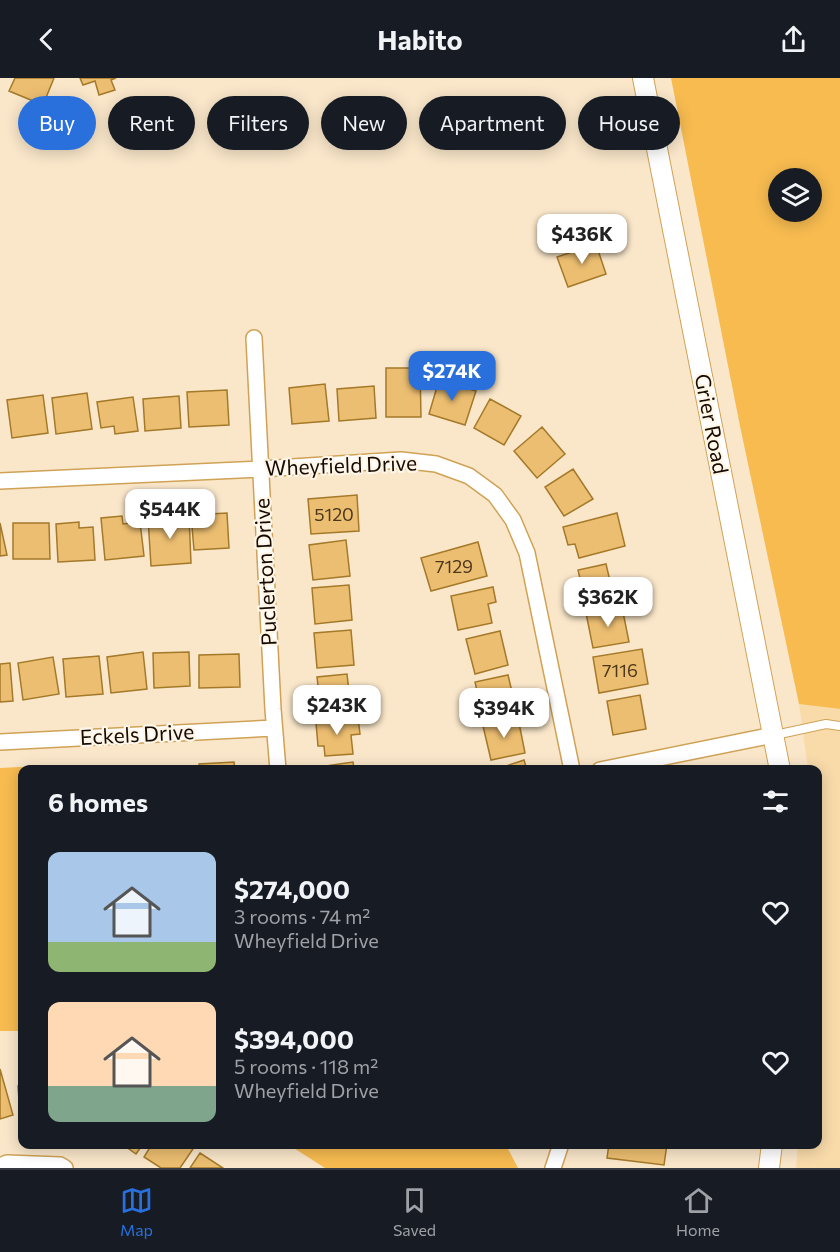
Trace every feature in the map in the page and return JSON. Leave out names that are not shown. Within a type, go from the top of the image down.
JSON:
[{"type":"street","name":"Grier Road","points":[[643,78],[779,765]]},
{"type":"street","name":"Puclerton Drive","points":[[254,338],[278,765]]},
{"type":"street","name":"Wheyfield Drive","points":[[0,481],[401,460],[436,464],[469,476],[495,495],[513,520],[527,553],[571,765]]},
{"type":"street","name":"Eckels Drive","points":[[0,742],[274,728]]},
{"type":"street","points":[[625,765],[773,735]]},
{"type":"street","points":[[554,1168],[560,1149]]},
{"type":"street","points":[[769,1168],[771,1149]]},
{"type":"street","points":[[0,1166],[7,1163],[60,1165],[65,1168]]},
{"type":"lane","points":[[773,735],[826,724],[840,726]]},
{"type":"shaded area","points":[[671,78],[840,78],[840,709],[799,704],[740,426],[680,123],[680,96],[675,96]]},
{"type":"shaded area","points":[[799,704],[840,709],[840,1168],[796,1168],[798,1149],[822,1149],[822,765],[807,765]]},
{"type":"shaded area","points":[[18,767],[18,1031],[0,1031],[0,768]]},
{"type":"shaded area","points":[[295,1149],[508,1149],[518,1168],[325,1168]]},
{"type":"building","points":[[15,78],[54,78],[47,96],[21,96],[9,91]]},
{"type":"building","points":[[80,78],[116,78],[111,80],[115,90],[99,95],[95,81],[83,85]]},
{"type":"building","points":[[596,244],[606,274],[568,287],[557,257]]},
{"type":"building","points":[[386,368],[420,368],[421,417],[386,417]]},
{"type":"building","points":[[439,380],[476,391],[465,425],[429,414]]},
{"type":"building","points":[[325,384],[329,421],[292,424],[289,388]]},
{"type":"building","points":[[374,386],[376,418],[339,421],[337,389]]},
{"type":"building","points":[[227,390],[229,425],[189,427],[187,392]]},
{"type":"building","points":[[87,393],[92,429],[56,434],[52,398]]},
{"type":"building","points":[[43,395],[48,433],[12,438],[7,400]]},
{"type":"building","points":[[179,396],[181,428],[145,431],[143,399]]},
{"type":"building","points":[[133,397],[138,431],[115,434],[114,426],[101,428],[97,402]]},
{"type":"building","points":[[490,399],[521,416],[504,445],[474,428]]},
{"type":"building","points":[[542,427],[565,454],[537,478],[514,451]]},
{"type":"building","points":[[573,469],[593,499],[564,516],[545,487]]},
{"type":"building","points":[[357,495],[359,531],[311,534],[308,499]]},
{"type":"building","points":[[227,513],[229,548],[194,550],[191,515]]},
{"type":"building","points":[[617,513],[625,546],[579,558],[575,544],[568,545],[563,527]]},
{"type":"building","points":[[189,515],[191,563],[151,566],[148,518]]},
{"type":"building","points":[[122,516],[123,524],[140,522],[144,556],[105,560],[101,518]]},
{"type":"building","points":[[79,522],[79,528],[93,527],[95,560],[58,562],[56,524]]},
{"type":"building","points":[[0,523],[7,555],[0,556]]},
{"type":"building","points":[[13,523],[49,523],[50,559],[13,559]]},
{"type":"building","points":[[346,540],[350,576],[313,580],[309,545]]},
{"type":"building","points":[[478,542],[487,576],[431,591],[421,558]]},
{"type":"building","points":[[606,564],[614,598],[586,604],[578,570]]},
{"type":"building","points":[[349,585],[352,620],[315,624],[312,588]]},
{"type":"building","points":[[493,587],[496,602],[488,604],[492,623],[458,630],[451,596]]},
{"type":"building","points":[[622,607],[629,642],[593,648],[586,613]]},
{"type":"building","points":[[351,630],[354,665],[317,668],[314,633]]},
{"type":"building","points":[[500,631],[508,665],[475,674],[466,639]]},
{"type":"building","points":[[642,649],[648,684],[599,693],[593,657]]},
{"type":"building","points":[[143,652],[147,689],[111,693],[107,657]]},
{"type":"building","points":[[189,652],[190,686],[154,688],[153,653]]},
{"type":"building","points":[[239,654],[240,687],[199,688],[199,655]]},
{"type":"building","points":[[99,656],[103,694],[66,697],[63,659]]},
{"type":"building","points":[[53,657],[59,694],[23,700],[18,663]]},
{"type":"building","points":[[10,663],[13,701],[0,702],[0,664]]},
{"type":"building","points":[[347,674],[351,709],[321,712],[317,677]]},
{"type":"building","points":[[508,675],[516,709],[483,717],[475,682]]},
{"type":"building","points":[[640,695],[646,729],[613,735],[607,701]]},
{"type":"building","points":[[358,718],[360,734],[351,735],[353,754],[325,756],[324,746],[318,746],[316,723]]},
{"type":"building","points":[[518,718],[525,753],[491,760],[483,726]]},
{"type":"building","points":[[524,760],[526,765],[509,765]]},
{"type":"building","points":[[234,762],[234,765],[199,765]]},
{"type":"building","points":[[353,762],[353,765],[332,765]]},
{"type":"building","points":[[0,1069],[13,1115],[0,1119]]},
{"type":"building","points":[[129,1149],[140,1149],[136,1154]]},
{"type":"building","points":[[149,1149],[193,1149],[180,1168],[161,1168],[144,1157]]},
{"type":"building","points":[[608,1149],[666,1149],[664,1165],[607,1158]]},
{"type":"building","points":[[200,1153],[223,1168],[190,1168]]}]
